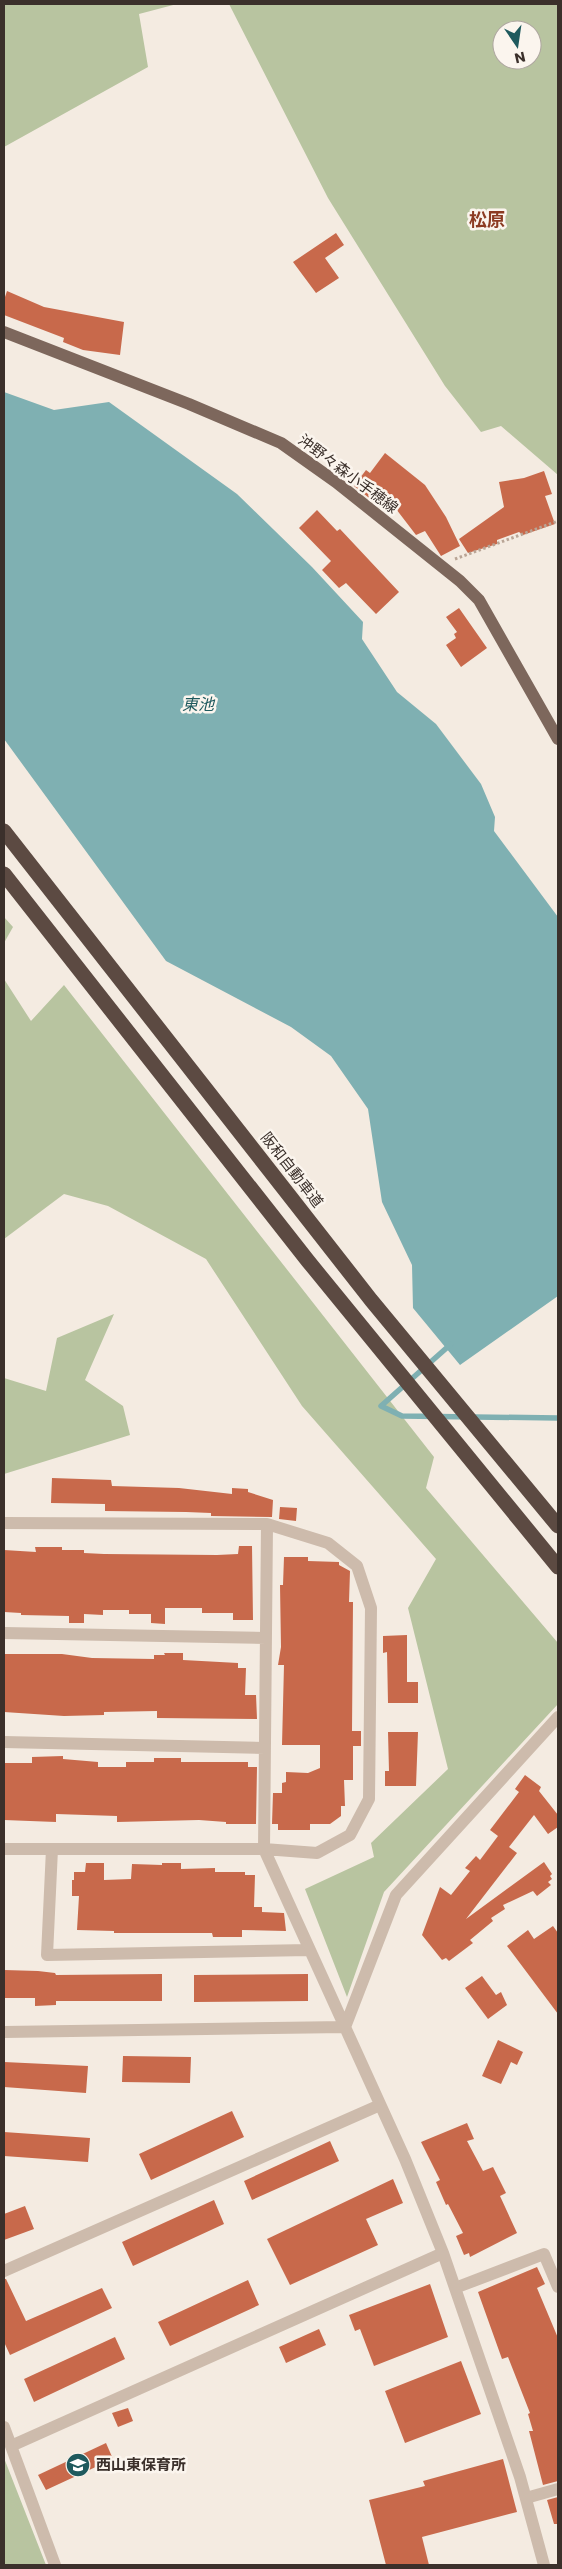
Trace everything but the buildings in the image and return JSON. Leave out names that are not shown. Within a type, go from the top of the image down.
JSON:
[{"type":"highway","name":"阪和自動車道","points":[[4,831],[371,1300],[558,1526]]},
{"type":"highway","points":[[4,874],[61,949],[350,1313],[558,1567]]},
{"type":"main road","name":"沖野々森小手穂線","points":[[4,332],[189,404],[281,443],[336,482],[460,581],[479,600],[558,739]]},
{"type":"street","points":[[4,1523],[267,1524],[328,1543],[356,1566],[371,1608],[369,1799],[350,1835],[317,1853],[264,1849],[4,1848]]},
{"type":"street","points":[[267,1524],[264,1849],[380,2105],[443,2253],[526,2498],[544,2565]]},
{"type":"street","points":[[4,1633],[266,1638]]},
{"type":"street","points":[[345,2028],[396,1895],[558,1717]]},
{"type":"street","points":[[4,1742],[265,1748]]},
{"type":"street","points":[[52,1848],[47,1955],[309,1950]]},
{"type":"street","points":[[4,2032],[345,2028]]},
{"type":"street","points":[[4,2271],[380,2105]]},
{"type":"street","points":[[11,2446],[443,2253]]},
{"type":"street","points":[[455,2288],[544,2254],[558,2287]]},
{"type":"street","points":[[4,2427],[55,2565]]},
{"type":"street","points":[[526,2498],[558,2489]]},
{"type":"path","points":[[438,565],[558,521]]},
{"type":"green space","points":[[4,4],[177,4],[139,14],[148,67],[4,147]]},
{"type":"green space","points":[[229,4],[558,4],[558,475],[501,426],[481,432],[445,386],[328,198]]},
{"type":"green space","points":[[4,917],[13,927],[4,943]]},
{"type":"green space","points":[[4,979],[31,1021],[64,985],[434,1457],[426,1488],[558,1643],[558,1704],[384,1892],[347,1997],[305,1889],[374,1857],[371,1843],[448,1769],[408,1608],[436,1559],[302,1406],[206,1259],[108,1206],[64,1194],[4,1239]]},
{"type":"green space","points":[[114,1314],[85,1380],[123,1406],[130,1435],[4,1474],[4,1378],[46,1391],[57,1338]]},
{"type":"green space","points":[[4,2458],[46,2565],[4,2565]]},
{"type":"water","name":"東池","points":[[4,392],[54,410],[109,402],[237,494],[312,567],[363,622],[362,639],[397,692],[436,724],[481,784],[495,817],[494,831],[558,917],[558,1296],[460,1365],[413,1308],[412,1265],[382,1202],[368,1109],[331,1056],[291,1027],[166,961],[4,739]]},
{"type":"waterway","points":[[451,1344],[381,1406],[402,1416],[558,1418]]},
{"type":"place","name":"西山東保育所","points":[[78,2465]]},
{"type":"district","name":"松原","points":[[487,220]]}]
